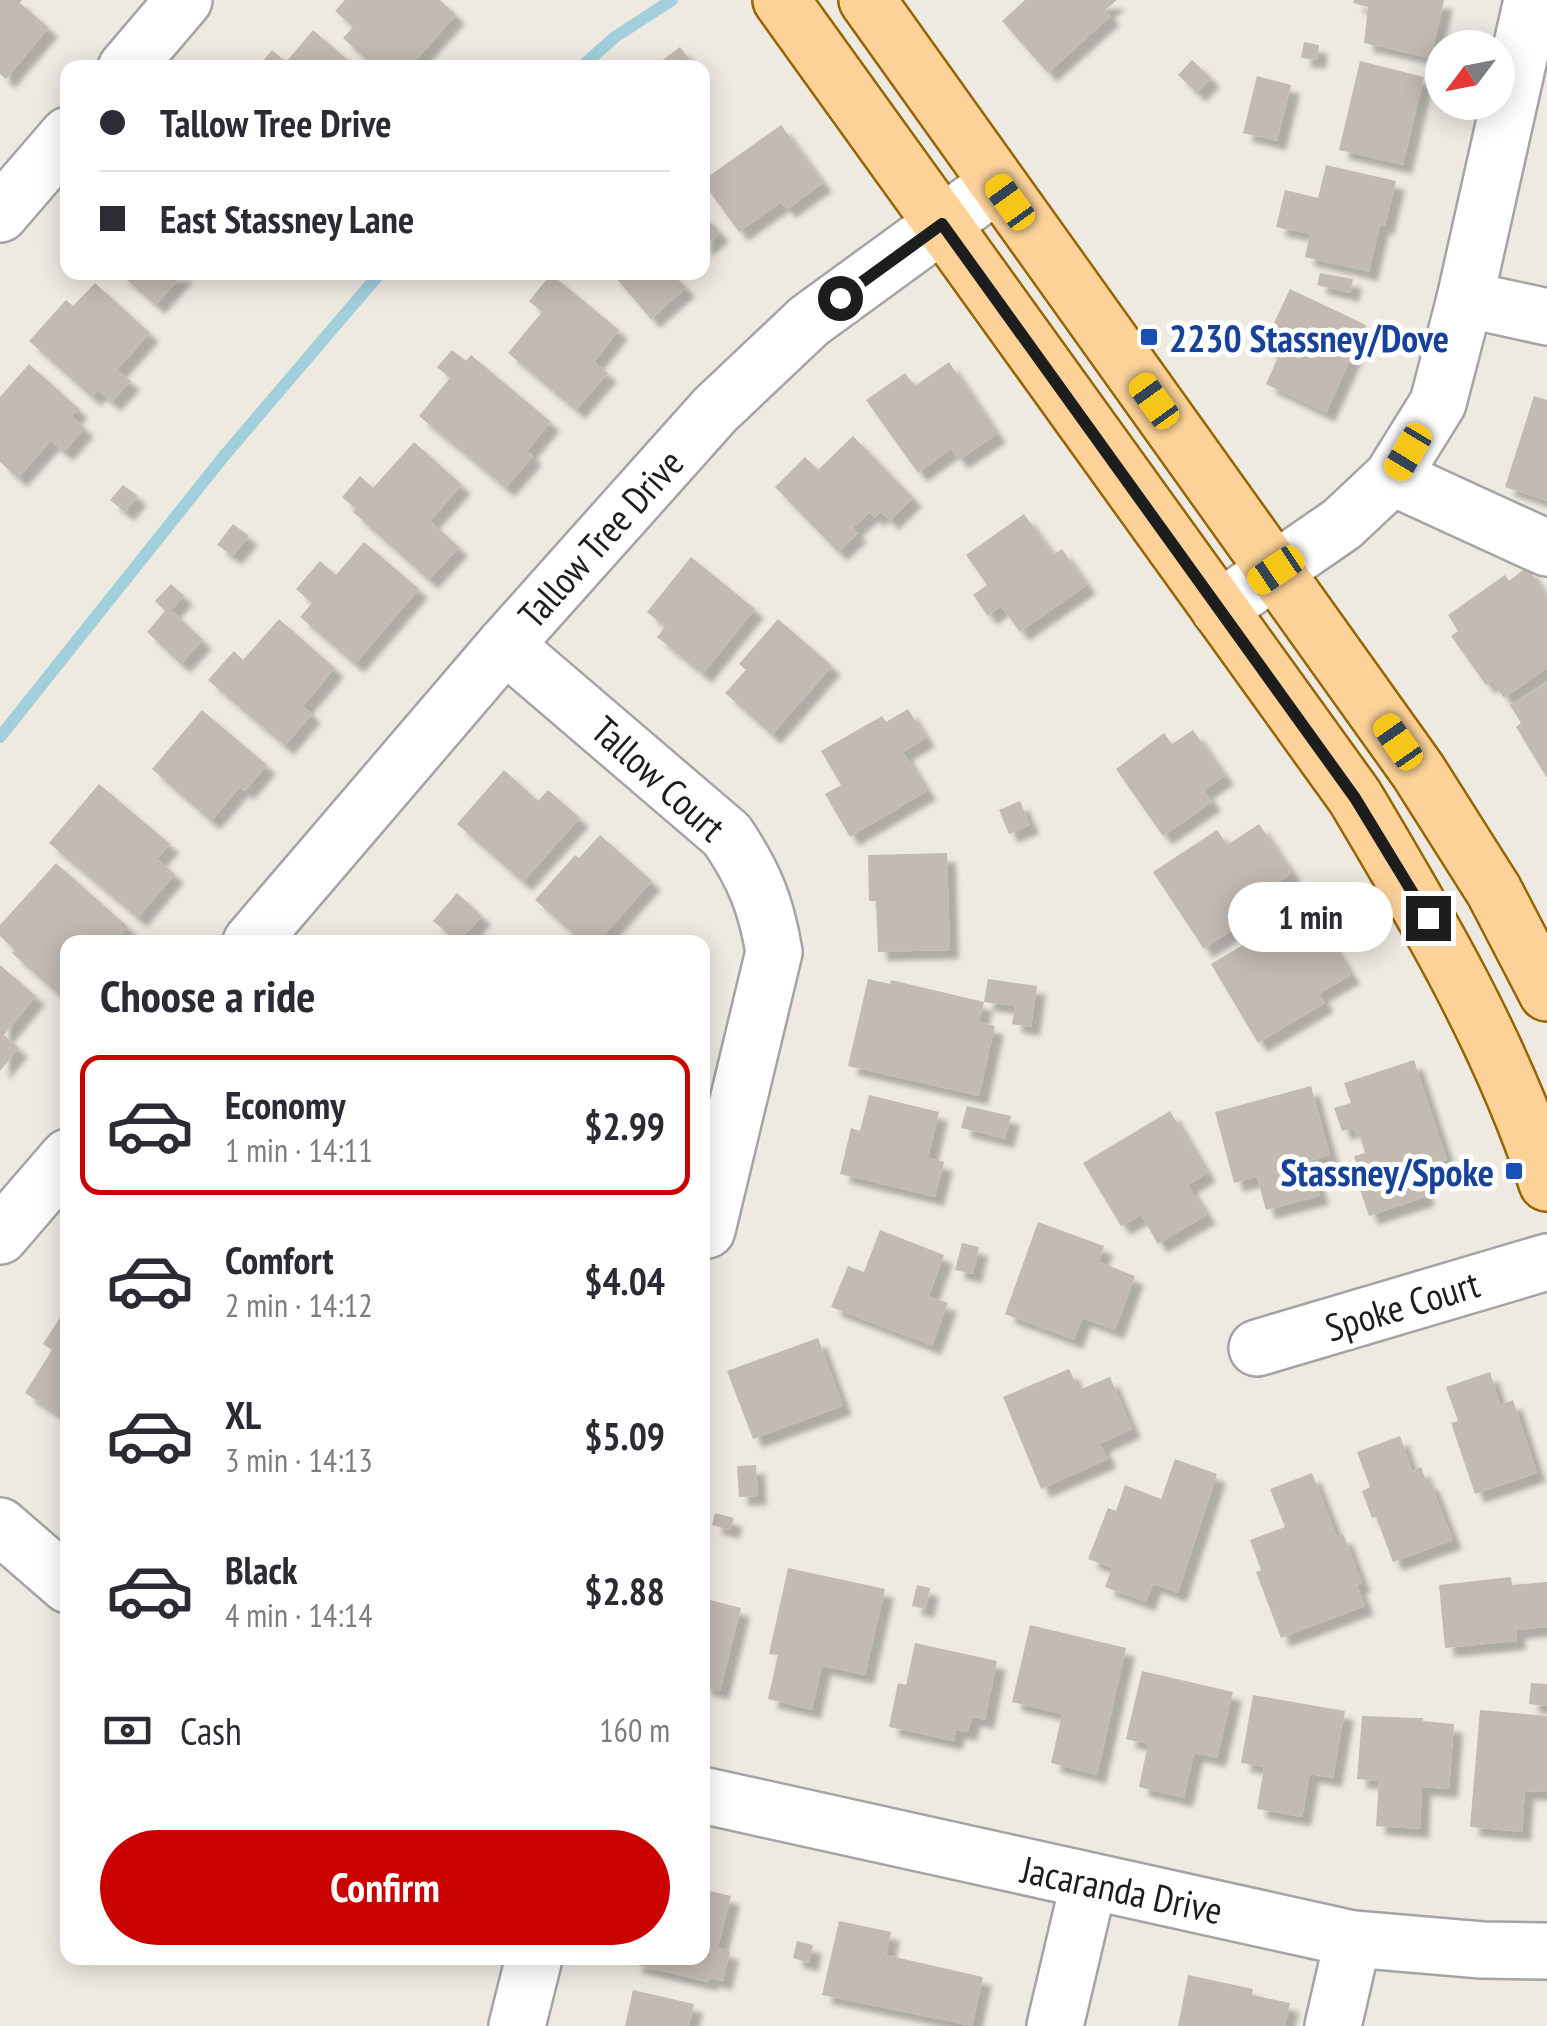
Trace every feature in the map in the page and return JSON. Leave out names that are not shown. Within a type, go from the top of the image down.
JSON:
[{"type":"main road","points":[[781,0],[1355,798],[1428,918],[1514,1095],[1547,1182]]},
{"type":"main road","points":[[867,0],[1276,570],[1457,831],[1517,932],[1547,993]]},
{"type":"street","points":[[1219,609],[1342,524],[1392,477],[1438,403],[1466,299],[1532,0]]},
{"type":"street","points":[[132,60],[172,4]]},
{"type":"street","points":[[0,214],[60,145]]},
{"type":"street","name":"Tallow Tree Drive","points":[[257,935],[506,645],[715,410],[809,321],[997,184]]},
{"type":"street","points":[[1466,299],[1547,317]]},
{"type":"street","points":[[1392,477],[1547,548]]},
{"type":"street","name":"Tallow Court","points":[[506,645],[727,835],[750,868],[766,908],[774,952],[710,1222]]},
{"type":"street","points":[[0,1236],[60,1166]]},
{"type":"street","name":"Spoke Court","points":[[1257,1348],[1547,1262]]},
{"type":"street","points":[[0,1526],[60,1578]]},
{"type":"street","name":"Jacaranda Drive","points":[[710,1797],[1354,1938],[1482,1950],[1547,1951]]},
{"type":"street","points":[[1055,2026],[1088,1882]]},
{"type":"street","points":[[1333,2026],[1354,1938]]},
{"type":"street","points":[[518,2026],[532,1965]]},
{"type":"building","points":[[0,0],[22,0],[20,3],[49,28],[6,79],[0,74]]},
{"type":"building","points":[[345,0],[440,0],[456,15],[416,60],[366,60],[343,38],[353,27],[335,11]]},
{"type":"building","points":[[1025,0],[1117,0],[1105,10],[1111,16],[1048,73],[1002,21]]},
{"type":"building","points":[[1444,0],[1437,30],[1425,30],[1425,57],[1364,43],[1368,7],[1353,3]]},
{"type":"building","points":[[313,30],[348,60],[288,60]]},
{"type":"building","points":[[1304,42],[1319,45],[1317,60],[1301,58]]},
{"type":"building","points":[[680,47],[690,60],[663,60]]},
{"type":"building","points":[[272,50],[284,60],[264,60]]},
{"type":"building","points":[[1192,60],[1211,78],[1197,93],[1178,75]]},
{"type":"building","points":[[1360,61],[1424,77],[1403,165],[1339,150]]},
{"type":"building","points":[[1257,76],[1291,85],[1277,141],[1243,133]]},
{"type":"building","points":[[781,125],[823,183],[787,209],[781,202],[739,232],[710,192],[710,175]]},
{"type":"building","points":[[1326,165],[1396,181],[1369,272],[1305,257],[1310,234],[1276,227],[1285,190],[1318,198]]},
{"type":"building","points":[[710,222],[720,233],[710,241]]},
{"type":"building","points":[[1320,273],[1353,279],[1350,293],[1317,285]]},
{"type":"building","points":[[127,280],[178,280],[156,305]]},
{"type":"building","points":[[546,280],[558,280],[619,330],[594,362],[608,373],[576,410],[508,353],[542,312],[529,301]]},
{"type":"building","points":[[618,280],[678,280],[686,288],[651,319]]},
{"type":"building","points":[[95,283],[150,333],[117,370],[131,381],[112,402],[98,391],[92,397],[29,341],[66,300],[73,306]]},
{"type":"building","points":[[1290,289],[1366,325],[1326,413],[1266,384],[1279,355],[1263,346]]},
{"type":"building","points":[[452,350],[466,361],[471,355],[551,422],[527,451],[533,456],[506,488],[419,416],[450,378],[437,367]]},
{"type":"building","points":[[949,362],[997,434],[959,460],[951,449],[918,473],[866,400],[905,373],[915,386]]},
{"type":"building","points":[[29,364],[79,409],[72,416],[85,428],[64,452],[51,441],[18,478],[0,462],[0,397]]},
{"type":"building","points":[[1534,396],[1547,400],[1547,501],[1505,487]]},
{"type":"building","points":[[853,436],[913,498],[890,521],[881,512],[875,518],[870,512],[853,528],[858,533],[838,552],[775,487],[805,457],[818,470]]},
{"type":"building","points":[[414,442],[462,485],[430,521],[459,547],[429,580],[353,512],[356,509],[342,497],[360,476],[373,488]]},
{"type":"building","points":[[123,485],[138,496],[125,512],[110,500]]},
{"type":"building","points":[[1024,514],[1053,555],[1062,549],[1087,585],[1020,632],[1001,606],[988,616],[973,595],[987,585],[966,555]]},
{"type":"building","points":[[233,524],[249,536],[233,556],[217,545]]},
{"type":"building","points":[[364,542],[419,589],[355,664],[300,617],[312,603],[296,589],[320,561],[336,575]]},
{"type":"building","points":[[691,557],[755,609],[703,674],[657,637],[665,627],[647,612]]},
{"type":"building","points":[[1527,567],[1547,596],[1547,668],[1504,698],[1492,681],[1486,685],[1451,636],[1458,631],[1448,615],[1505,575],[1509,581]]},
{"type":"building","points":[[171,584],[184,596],[171,610],[203,640],[181,664],[147,632],[165,611],[155,601]]},
{"type":"building","points":[[279,619],[335,668],[303,706],[312,714],[285,746],[208,680],[234,651],[243,660]]},
{"type":"building","points":[[778,619],[832,666],[772,735],[725,693],[746,670],[739,664]]},
{"type":"building","points":[[1547,683],[1547,778],[1516,727],[1521,723],[1510,705]]},
{"type":"building","points":[[908,709],[926,738],[903,752],[927,791],[850,837],[825,794],[841,785],[821,751],[882,716],[886,722]]},
{"type":"building","points":[[202,710],[267,765],[245,791],[240,787],[211,821],[152,769]]},
{"type":"building","points":[[1193,730],[1225,776],[1204,790],[1212,802],[1163,836],[1116,769],[1164,733],[1172,744]]},
{"type":"building","points":[[504,770],[538,801],[548,790],[580,818],[523,882],[457,824]]},
{"type":"building","points":[[99,784],[170,844],[157,859],[175,874],[138,918],[49,843]]},
{"type":"building","points":[[1020,801],[1030,825],[1009,834],[999,810]]},
{"type":"building","points":[[1259,824],[1292,873],[1261,894],[1268,906],[1204,949],[1153,872],[1217,830],[1227,845]]},
{"type":"building","points":[[600,835],[652,881],[604,935],[575,935],[535,900],[575,855],[579,858]]},
{"type":"building","points":[[947,853],[950,950],[878,952],[876,901],[869,901],[868,855]]},
{"type":"building","points":[[56,863],[128,927],[121,935],[60,935],[60,995],[12,953],[15,950],[0,936],[0,925]]},
{"type":"building","points":[[457,893],[482,916],[465,935],[450,935],[433,921]]},
{"type":"building","points":[[1315,916],[1351,975],[1319,994],[1325,1003],[1258,1043],[1211,964],[1278,924],[1284,935]]},
{"type":"building","points":[[0,965],[36,996],[4,1035],[19,1048],[0,1071]]},
{"type":"building","points":[[868,979],[890,984],[891,980],[984,1002],[979,1022],[995,1026],[979,1096],[848,1066]]},
{"type":"building","points":[[988,979],[1037,986],[1031,1027],[1012,1024],[1015,1006],[984,1002]]},
{"type":"building","points":[[1414,1060],[1447,1160],[1431,1165],[1428,1159],[1415,1163],[1426,1197],[1369,1216],[1355,1175],[1360,1174],[1354,1156],[1365,1153],[1360,1136],[1356,1137],[1353,1128],[1342,1131],[1334,1108],[1351,1103],[1344,1083]]},
{"type":"building","points":[[1311,1086],[1330,1155],[1310,1161],[1320,1196],[1266,1210],[1257,1177],[1234,1183],[1215,1112]]},
{"type":"building","points":[[869,1095],[939,1112],[928,1158],[944,1162],[935,1197],[840,1174],[851,1128],[860,1131]]},
{"type":"building","points":[[967,1106],[1011,1116],[1005,1139],[961,1128]]},
{"type":"building","points":[[1170,1111],[1207,1173],[1188,1185],[1207,1215],[1158,1244],[1141,1215],[1121,1226],[1083,1163]]},
{"type":"building","points":[[1038,1222],[1104,1246],[1099,1262],[1135,1276],[1115,1330],[1082,1318],[1074,1340],[1005,1314]]},
{"type":"building","points":[[880,1230],[944,1255],[929,1296],[948,1303],[932,1346],[831,1307],[848,1266],[864,1272]]},
{"type":"building","points":[[962,1243],[979,1247],[973,1274],[955,1270]]},
{"type":"building","points":[[60,1317],[60,1415],[25,1393],[52,1350],[43,1344]]},
{"type":"building","points":[[818,1338],[843,1406],[753,1439],[727,1371]]},
{"type":"building","points":[[1069,1369],[1079,1390],[1110,1377],[1132,1429],[1100,1444],[1108,1459],[1041,1489],[1003,1397]]},
{"type":"building","points":[[1490,1372],[1500,1405],[1513,1400],[1537,1473],[1475,1494],[1451,1423],[1458,1421],[1446,1387]]},
{"type":"building","points":[[1400,1436],[1412,1471],[1421,1467],[1427,1483],[1430,1481],[1453,1540],[1393,1562],[1362,1491],[1370,1487],[1357,1452]]},
{"type":"building","points":[[1175,1459],[1217,1474],[1178,1593],[1153,1584],[1146,1602],[1105,1587],[1112,1568],[1088,1559],[1108,1508],[1116,1511],[1125,1485],[1161,1499]]},
{"type":"building","points":[[756,1465],[758,1496],[739,1497],[737,1466]]},
{"type":"building","points":[[1312,1473],[1337,1537],[1343,1534],[1362,1583],[1357,1585],[1365,1606],[1281,1638],[1256,1572],[1261,1570],[1250,1540],[1285,1527],[1270,1489]]},
{"type":"building","points":[[715,1513],[734,1518],[730,1530],[712,1525]]},
{"type":"building","points":[[788,1568],[885,1589],[865,1675],[822,1666],[812,1710],[768,1699],[778,1655],[769,1654]]},
{"type":"building","points":[[1511,1577],[1512,1585],[1547,1582],[1547,1627],[1516,1630],[1517,1641],[1445,1648],[1439,1585]]},
{"type":"building","points":[[917,1585],[930,1588],[925,1609],[912,1606]]},
{"type":"building","points":[[710,1600],[741,1608],[720,1691],[710,1688]]},
{"type":"building","points":[[1030,1625],[1126,1648],[1097,1775],[1051,1763],[1062,1714],[1012,1702]]},
{"type":"building","points":[[915,1643],[997,1661],[985,1720],[972,1717],[968,1732],[956,1730],[954,1741],[889,1727],[898,1683],[906,1685]]},
{"type":"building","points":[[1142,1671],[1233,1692],[1217,1758],[1194,1753],[1184,1798],[1139,1787],[1148,1744],[1126,1739]]},
{"type":"building","points":[[1531,1683],[1547,1684],[1547,1706],[1529,1704]]},
{"type":"building","points":[[1253,1695],[1345,1711],[1333,1778],[1310,1774],[1302,1817],[1257,1809],[1264,1767],[1241,1763]]},
{"type":"building","points":[[1480,1710],[1547,1716],[1547,1792],[1525,1791],[1522,1832],[1470,1827]]},
{"type":"building","points":[[1362,1716],[1423,1718],[1454,1724],[1449,1789],[1422,1787],[1420,1829],[1376,1826],[1379,1781],[1357,1779]]},
{"type":"building","points":[[710,1891],[731,1896],[718,1948],[730,1951],[723,1981],[709,1978],[708,1982],[637,1965],[710,1965]]},
{"type":"building","points":[[839,1921],[891,1932],[886,1955],[983,1977],[972,2026],[822,1995]]},
{"type":"building","points":[[797,1941],[813,1945],[809,1963],[793,1958]]},
{"type":"building","points":[[1188,1975],[1253,1989],[1252,1995],[1290,2003],[1285,2026],[1178,2026]]},
{"type":"building","points":[[633,1990],[694,2004],[689,2026],[625,2026]]},
{"type":"waterway","points":[[589,60],[615,37],[672,0]]},
{"type":"waterway","points":[[0,737],[224,456],[374,280]]},
{"type":"place","name":"2230 Stassney/Dove","points":[[1149,337]]},
{"type":"place","name":"Stassney/Spoke","points":[[1514,1171]]},
{"type":"route","points":[[840,298],[942,224],[1355,798],[1428,918]]}]
